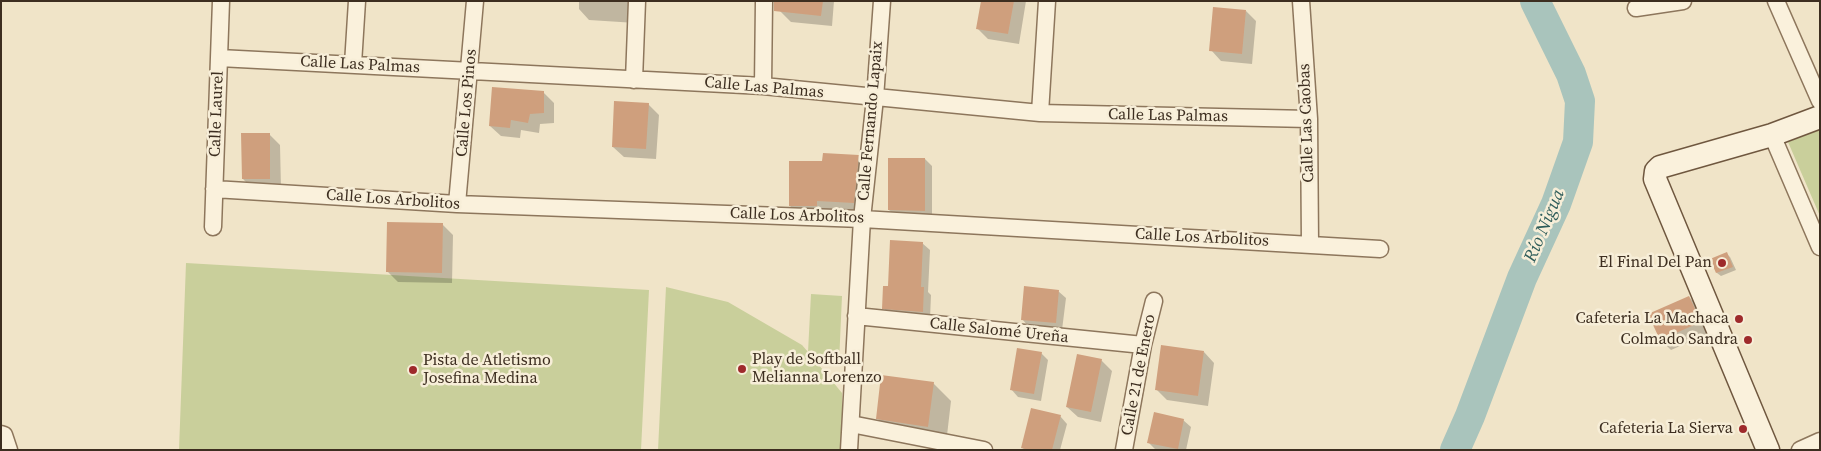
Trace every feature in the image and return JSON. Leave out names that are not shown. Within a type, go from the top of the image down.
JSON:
[{"type":"main road","points":[[1768,450],[1655,178],[1656,171],[1660,167],[1772,136],[1820,117]]},
{"type":"street","name":"Calle Laurel","points":[[213,227],[221,1]]},
{"type":"street","points":[[353,64],[357,1]]},
{"type":"street","name":"Calle Los Pinos","points":[[457,204],[475,1]]},
{"type":"street","points":[[634,80],[636,1]]},
{"type":"street","points":[[763,86],[764,1]]},
{"type":"street","name":"Calle Fernando Lapaix","points":[[849,450],[862,219],[882,1]]},
{"type":"street","points":[[1040,113],[1047,1]]},
{"type":"street","name":"Calle Las Caobas","points":[[1300,1],[1308,119],[1310,244]]},
{"type":"street","points":[[1636,8],[1683,1]]},
{"type":"street","points":[[1776,1],[1820,101]]},
{"type":"street","name":"Calle Las Palmas","points":[[219,58],[763,86],[1040,113],[1308,119]]},
{"type":"street","points":[[1772,136],[1820,247]]},
{"type":"street","name":"Calle Los Arbolitos","points":[[214,188],[457,204],[862,219],[1380,249]]},
{"type":"street","name":"Calle 21 de Enero","points":[[1124,450],[1143,346],[1154,301]]},
{"type":"street","name":"Calle Salomé Ureña","points":[[856,316],[1143,346]]},
{"type":"street","points":[[851,424],[984,450]]},
{"type":"street","points":[[1800,450],[1820,440]]},
{"type":"green space","points":[[1820,130],[1820,216],[1788,142]]},
{"type":"green space","name":"Pista de Atletismo Josefina Medina","points":[[186,263],[649,290],[641,450],[179,450]]},
{"type":"green space","name":"Play de Softball Melianna Lorenzo","points":[[666,287],[728,302],[802,345],[808,352],[811,294],[842,296],[839,363],[809,353],[842,393],[842,445],[840,450],[658,450]]},
{"type":"building","points":[[774,1],[823,1],[821,16],[774,11]]},
{"type":"building","points":[[981,1],[1014,1],[1008,34],[976,29]]},
{"type":"building","points":[[1213,7],[1246,10],[1242,54],[1209,51]]},
{"type":"building","points":[[492,87],[544,91],[544,113],[530,114],[528,123],[511,120],[510,128],[489,126]]},
{"type":"building","points":[[614,101],[649,103],[646,149],[612,147]]},
{"type":"building","points":[[241,133],[270,133],[270,179],[242,179]]},
{"type":"building","points":[[823,153],[859,155],[854,203],[817,201],[817,206],[789,206],[789,161],[822,161]]},
{"type":"building","points":[[888,158],[925,158],[925,211],[888,210]]},
{"type":"building","points":[[387,222],[443,223],[442,273],[386,272]]},
{"type":"building","points":[[890,240],[923,242],[921,287],[924,287],[923,312],[882,309],[883,286],[888,286]]},
{"type":"building","name":"El Final Del Pan","points":[[1727,252],[1733,267],[1716,273],[1710,259]]},
{"type":"building","points":[[1024,286],[1059,290],[1056,323],[1021,320]]},
{"type":"building","points":[[1689,296],[1701,322],[1660,340],[1648,314]]},
{"type":"building","points":[[1161,345],[1204,351],[1198,396],[1155,390]]},
{"type":"building","points":[[1017,348],[1042,352],[1034,394],[1010,390]]},
{"type":"building","points":[[1077,354],[1102,359],[1091,412],[1066,407]]},
{"type":"building","points":[[881,375],[934,382],[928,427],[876,419]]},
{"type":"building","points":[[1031,408],[1061,415],[1052,450],[1021,448]]},
{"type":"building","points":[[1154,412],[1184,419],[1178,449],[1147,443]]},
{"type":"waterway","name":"Río Nigua","points":[[1455,450],[1470,416],[1522,278],[1556,204],[1578,142],[1580,101],[1571,74],[1535,1]]},
{"type":"place","name":"El Final Del Pan","points":[[1722,263]]},
{"type":"place","name":"Cafeteria La Machaca","points":[[1739,319]]},
{"type":"place","name":"Colmado Sandra","points":[[1748,340]]},
{"type":"place","name":"Play de Softball Melianna Lorenzo","points":[[742,369]]},
{"type":"place","name":"Pista de Atletismo Josefina Medina","points":[[413,370]]},
{"type":"place","name":"Cafeteria La Sierva","points":[[1743,429]]}]
